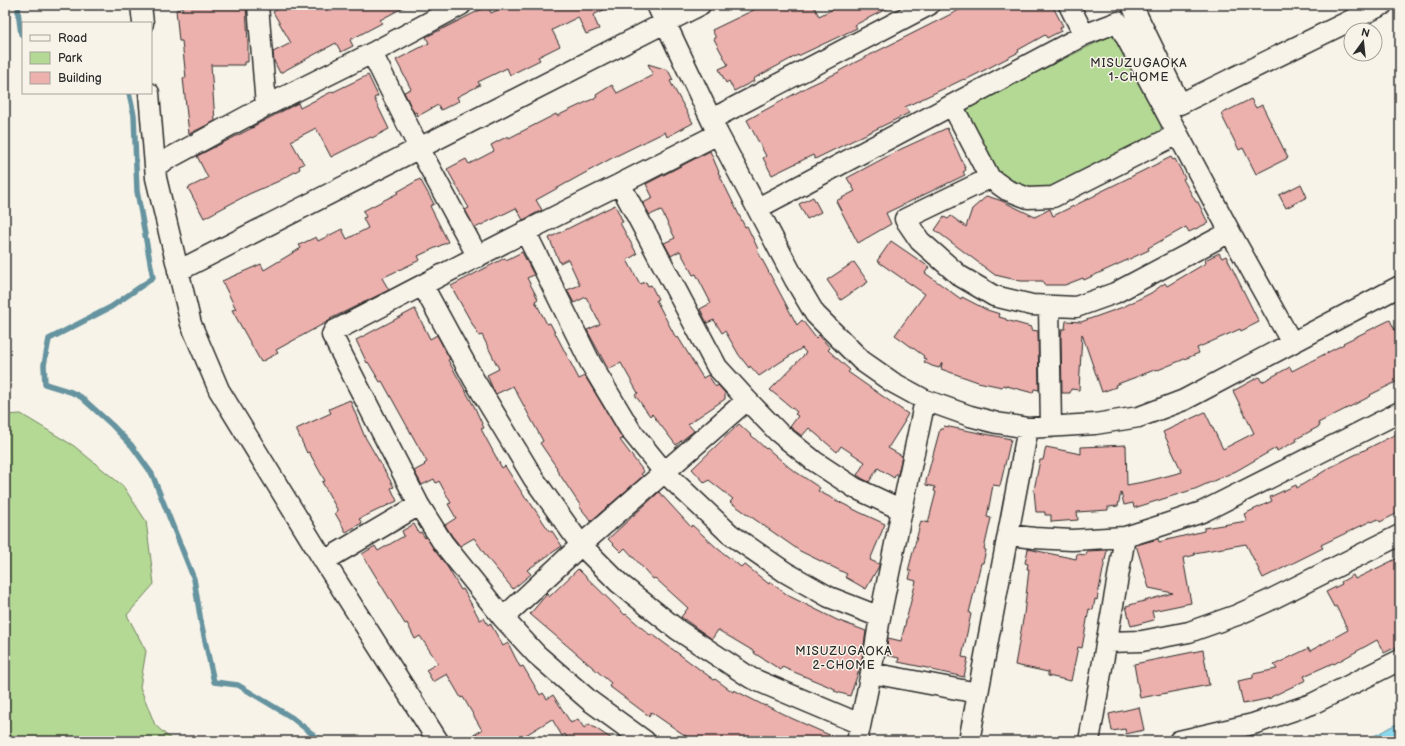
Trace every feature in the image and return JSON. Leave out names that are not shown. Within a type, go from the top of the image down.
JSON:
[{"type":"street","points":[[141,5],[143,22]]},
{"type":"street","points":[[258,5],[266,106]]},
{"type":"street","points":[[155,166],[266,106],[372,53],[461,5]]},
{"type":"street","points":[[656,5],[715,127],[795,280],[815,314],[862,361],[892,382],[925,400],[983,420],[1028,428],[1095,424],[1139,417],[1184,400],[1400,286]]},
{"type":"street","points":[[178,270],[700,5]]},
{"type":"street","points":[[645,741],[590,701],[542,660],[504,618],[443,543],[419,505],[332,335],[334,331],[620,184],[715,127],[929,5]]},
{"type":"street","points":[[1069,5],[1084,35]]},
{"type":"street","points":[[1132,5],[1180,104],[1382,5]]},
{"type":"street","points":[[758,208],[1084,35],[1118,22],[1230,232],[1292,343]]},
{"type":"street","points":[[372,53],[419,148],[478,256]]},
{"type":"street","points":[[149,94],[156,178],[191,324],[219,390],[324,561],[438,741]]},
{"type":"street","points":[[952,105],[990,178],[1007,190],[1028,198],[1053,197],[1178,134]]},
{"type":"street","points":[[990,178],[905,219],[920,241],[960,276],[994,296],[1032,305],[1076,307],[1115,293],[1230,232]]},
{"type":"street","points":[[620,184],[717,367],[778,432],[814,461],[855,488],[902,510]]},
{"type":"street","points":[[526,231],[591,364],[631,431],[664,473],[730,534],[785,572],[829,597],[880,617]]},
{"type":"street","points":[[423,286],[473,378],[534,479],[581,546],[620,582],[678,630],[751,678],[859,732],[871,673],[880,617],[925,400]]},
{"type":"street","points":[[1049,306],[1051,427]]},
{"type":"street","points":[[504,618],[581,546],[747,400]]},
{"type":"street","points":[[1009,534],[1034,538],[1072,540],[1125,537],[1202,512],[1400,412]]},
{"type":"street","points":[[969,741],[1028,428]]},
{"type":"street","points":[[324,561],[419,505]]},
{"type":"street","points":[[1108,642],[1142,641],[1189,632],[1237,615],[1400,535]]},
{"type":"street","points":[[1089,741],[1108,642],[1125,537]]},
{"type":"street","points":[[1179,741],[1253,724],[1312,704],[1400,660]]},
{"type":"street","points":[[871,673],[978,694]]},
{"type":"green space","points":[[1112,35],[1121,40],[1162,123],[1160,133],[1054,186],[1039,189],[1019,185],[1005,178],[992,168],[965,114],[967,107]]},
{"type":"green space","points":[[21,414],[74,446],[123,486],[146,521],[154,584],[127,615],[146,651],[140,687],[155,725],[173,741],[5,741],[5,415]]},
{"type":"water","points":[[1400,722],[1400,741],[1365,741]]},
{"type":"building","points":[[182,5],[246,5],[248,62],[245,62],[245,65],[211,65],[215,121],[189,134],[183,78],[186,78],[182,41],[179,41],[176,10],[183,9]]},
{"type":"building","points":[[285,5],[408,5],[380,20],[382,23],[350,40],[353,46],[341,52],[336,43],[280,73],[274,61],[273,52],[291,43],[273,12]]},
{"type":"building","points":[[509,5],[614,5],[593,15],[599,29],[586,34],[578,17],[552,30],[560,46],[538,57],[540,60],[510,75],[507,68],[478,82],[480,85],[457,97],[459,101],[441,110],[438,105],[418,116],[416,112],[414,113],[404,92],[411,89],[396,60],[429,43],[426,37],[488,6],[491,13]]},
{"type":"building","points":[[764,5],[813,5],[819,16],[841,5],[894,5],[855,25],[857,28],[798,55],[734,91],[729,81],[726,83],[719,69],[728,65],[714,39],[716,38],[712,30]]},
{"type":"building","points":[[969,5],[1052,5],[1063,26],[1060,28],[1061,31],[1047,38],[1045,35],[1018,50],[1019,52],[977,74],[905,107],[909,113],[815,159],[813,155],[772,175],[763,158],[766,156],[747,120],[809,86]]},
{"type":"building","points":[[648,64],[668,70],[673,80],[670,81],[693,123],[667,137],[665,132],[614,157],[536,200],[542,210],[523,220],[516,208],[475,228],[465,210],[469,208],[447,169],[466,159],[469,164],[494,151],[491,145],[508,136],[509,138],[556,114],[557,116],[597,97],[596,95],[612,85],[617,93],[653,75]]},
{"type":"building","points":[[368,75],[378,96],[374,98],[389,129],[331,157],[316,128],[291,141],[304,164],[299,166],[300,169],[204,218],[188,188],[208,178],[197,156],[298,103],[300,108]]},
{"type":"building","points":[[1251,99],[1256,108],[1262,105],[1288,158],[1256,174],[1243,148],[1239,150],[1221,114]]},
{"type":"building","points":[[947,128],[966,170],[963,172],[965,175],[886,213],[891,224],[858,243],[836,201],[855,191],[847,178],[901,149]]},
{"type":"building","points":[[710,151],[718,172],[745,227],[747,226],[758,249],[757,250],[797,325],[802,320],[816,338],[819,335],[830,348],[828,350],[850,370],[848,372],[908,414],[888,448],[902,456],[898,474],[896,474],[894,478],[878,468],[869,482],[857,475],[865,462],[841,446],[837,452],[809,428],[802,436],[790,427],[798,416],[795,414],[797,412],[770,390],[806,353],[802,348],[759,376],[750,366],[749,368],[739,355],[725,331],[722,333],[714,320],[707,323],[700,309],[711,303],[696,274],[693,275],[680,251],[671,256],[664,243],[675,238],[661,210],[650,215],[643,203],[653,198],[646,184]]},
{"type":"building","points":[[1171,157],[1173,160],[1175,159],[1185,178],[1183,179],[1196,202],[1198,202],[1208,223],[1189,232],[1186,227],[1148,248],[1149,250],[1084,280],[1083,278],[1065,285],[1044,285],[1043,281],[1021,281],[995,275],[935,230],[944,217],[948,219],[951,216],[966,227],[972,209],[987,196],[1002,201],[1035,217],[1050,209],[1053,216]]},
{"type":"building","points":[[420,179],[434,204],[430,206],[448,242],[418,256],[420,260],[382,278],[389,290],[330,319],[331,320],[276,350],[278,353],[261,362],[232,310],[236,309],[222,281],[261,264],[264,270],[301,248],[299,245],[316,237],[318,241],[342,229],[347,239],[368,228],[363,218],[366,217],[363,211],[398,193],[397,192]]},
{"type":"building","points":[[1301,184],[1307,197],[1286,208],[1279,195]]},
{"type":"building","points":[[813,197],[821,212],[807,219],[799,204]]},
{"type":"building","points":[[615,205],[623,222],[620,223],[637,254],[627,260],[640,284],[646,282],[648,286],[651,285],[658,299],[656,300],[676,338],[678,337],[703,378],[708,375],[716,387],[718,385],[725,393],[725,399],[688,424],[694,431],[676,445],[652,414],[650,416],[635,395],[638,393],[621,363],[608,369],[587,330],[600,324],[586,297],[574,303],[567,290],[580,285],[568,259],[560,263],[549,238]]},
{"type":"building","points":[[891,241],[929,267],[925,273],[961,299],[962,297],[987,310],[1000,314],[999,317],[1031,327],[1031,330],[1038,331],[1039,390],[1034,389],[1033,393],[1003,385],[1002,387],[978,382],[941,369],[942,363],[939,368],[932,366],[924,362],[926,359],[923,358],[924,356],[895,335],[925,294],[877,261]]},
{"type":"building","points":[[522,252],[534,275],[527,278],[538,299],[535,301],[547,324],[550,323],[579,379],[585,376],[623,439],[620,440],[644,472],[641,474],[643,476],[591,521],[579,506],[580,505],[540,443],[543,441],[513,386],[496,394],[493,389],[487,375],[499,369],[482,335],[479,336],[451,286],[505,258],[506,260]]},
{"type":"building","points":[[1219,253],[1222,258],[1226,256],[1259,322],[1241,331],[1240,329],[1197,348],[1199,353],[1158,370],[1157,369],[1115,385],[1116,387],[1102,392],[1082,334],[1079,390],[1071,389],[1070,393],[1062,393],[1061,336],[1062,329],[1065,329],[1066,321],[1081,322],[1123,307],[1151,293],[1165,283],[1167,286],[1206,263],[1205,260]]},
{"type":"building","points":[[854,262],[868,282],[841,300],[827,280]]},
{"type":"building","points":[[415,309],[430,339],[437,335],[450,359],[448,360],[474,406],[484,428],[481,429],[502,468],[505,466],[526,499],[527,498],[550,532],[552,531],[562,546],[527,570],[531,574],[513,589],[489,560],[474,538],[460,546],[445,525],[456,518],[448,504],[451,503],[439,481],[436,483],[434,479],[422,485],[414,471],[425,465],[424,464],[427,462],[382,381],[380,382],[368,362],[367,363],[356,340]]},
{"type":"building","points":[[1390,320],[1400,341],[1400,380],[1318,423],[1320,426],[1296,439],[1297,441],[1277,451],[1276,448],[1236,471],[1195,489],[1134,508],[1133,503],[1124,505],[1121,492],[1118,506],[1108,507],[1108,510],[1077,512],[1078,520],[1051,522],[1051,515],[1045,515],[1045,512],[1036,512],[1034,490],[1040,460],[1043,460],[1046,447],[1081,454],[1081,447],[1126,445],[1127,485],[1182,472],[1163,432],[1205,412],[1223,449],[1254,433],[1233,391],[1259,377],[1262,382],[1290,367],[1292,371],[1344,344],[1343,343]]},
{"type":"building","points":[[350,400],[364,435],[394,487],[391,488],[397,501],[359,519],[362,523],[346,532],[335,513],[338,511],[322,482],[325,481],[309,452],[307,453],[296,429],[331,413],[329,409]]},
{"type":"building","points":[[739,424],[766,449],[767,448],[790,468],[820,488],[818,491],[885,524],[870,560],[879,564],[879,566],[866,589],[845,577],[847,574],[800,551],[730,502],[733,499],[709,480],[705,483],[692,469]]},
{"type":"building","points":[[944,426],[1011,439],[1000,486],[993,485],[987,517],[991,518],[984,549],[986,550],[983,563],[981,563],[969,613],[971,614],[962,657],[968,658],[964,677],[898,662],[899,658],[886,655],[888,638],[901,641],[916,581],[909,579],[911,571],[908,571],[921,521],[928,523],[936,492],[934,491],[935,487],[926,485],[926,481],[940,429],[943,429]]},
{"type":"building","points":[[1400,432],[1400,512],[1380,522],[1378,519],[1372,522],[1371,521],[1321,545],[1323,548],[1263,578],[1246,544],[1194,553],[1195,555],[1183,558],[1191,603],[1152,611],[1154,620],[1131,626],[1126,606],[1173,593],[1149,588],[1136,545],[1158,539],[1159,542],[1204,531],[1204,528],[1247,521],[1244,514],[1272,501],[1270,497],[1296,485],[1297,488],[1331,467]]},
{"type":"building","points":[[659,492],[691,527],[692,525],[741,567],[744,564],[769,584],[770,582],[789,596],[837,620],[866,631],[861,665],[850,696],[834,691],[835,689],[782,667],[781,670],[754,653],[755,652],[718,630],[712,639],[681,617],[688,608],[655,578],[653,579],[625,548],[621,552],[608,539]]},
{"type":"building","points":[[414,524],[419,533],[421,532],[425,538],[426,537],[448,568],[461,590],[463,589],[480,620],[484,618],[488,625],[490,623],[503,646],[508,643],[520,667],[523,666],[540,695],[543,693],[547,699],[553,695],[571,723],[578,719],[584,728],[589,724],[615,741],[563,741],[567,738],[565,734],[562,736],[552,719],[516,741],[464,741],[482,730],[463,697],[461,698],[447,674],[433,682],[426,670],[438,663],[420,636],[415,639],[407,623],[405,624],[362,554],[375,546],[378,551],[404,536],[402,531]]},
{"type":"building","points":[[1028,549],[1076,559],[1077,554],[1086,555],[1087,551],[1107,550],[1097,600],[1095,599],[1093,610],[1089,609],[1082,648],[1078,647],[1071,681],[1048,676],[1048,672],[1015,665],[1024,614],[1029,569],[1027,569],[1028,564],[1025,563]]},
{"type":"building","points":[[1400,557],[1400,645],[1384,653],[1377,640],[1334,664],[1333,663],[1304,676],[1306,680],[1271,698],[1243,704],[1238,681],[1253,678],[1253,674],[1277,669],[1274,665],[1309,648],[1310,651],[1348,630],[1336,606],[1334,607],[1326,592],[1342,584],[1341,582],[1353,575],[1355,579]]},
{"type":"building","points":[[578,569],[625,615],[626,614],[650,635],[652,634],[714,680],[715,679],[733,692],[734,690],[765,706],[843,741],[693,741],[651,712],[649,716],[609,686],[611,683],[530,614],[547,594],[549,597]]},
{"type":"building","points":[[1203,650],[1209,685],[1140,698],[1134,664]]},
{"type":"building","points":[[1139,707],[1144,730],[1126,734],[1125,729],[1112,731],[1109,714]]},
{"type":"waterway","points":[[19,5],[18,11],[22,34]]},
{"type":"waterway","points":[[129,94],[134,115],[137,191],[153,278],[111,307],[49,339],[44,365],[45,384],[71,392],[81,397],[112,425],[132,446],[152,474],[194,579],[201,622],[214,682],[238,685],[291,717],[320,740],[319,741]]},
{"type":"district","name":"MISUZUGAOKA 1-CHOME","points":[[1139,70]]},
{"type":"district","name":"MISUZUGAOKA 2-CHOME","points":[[844,658]]}]
